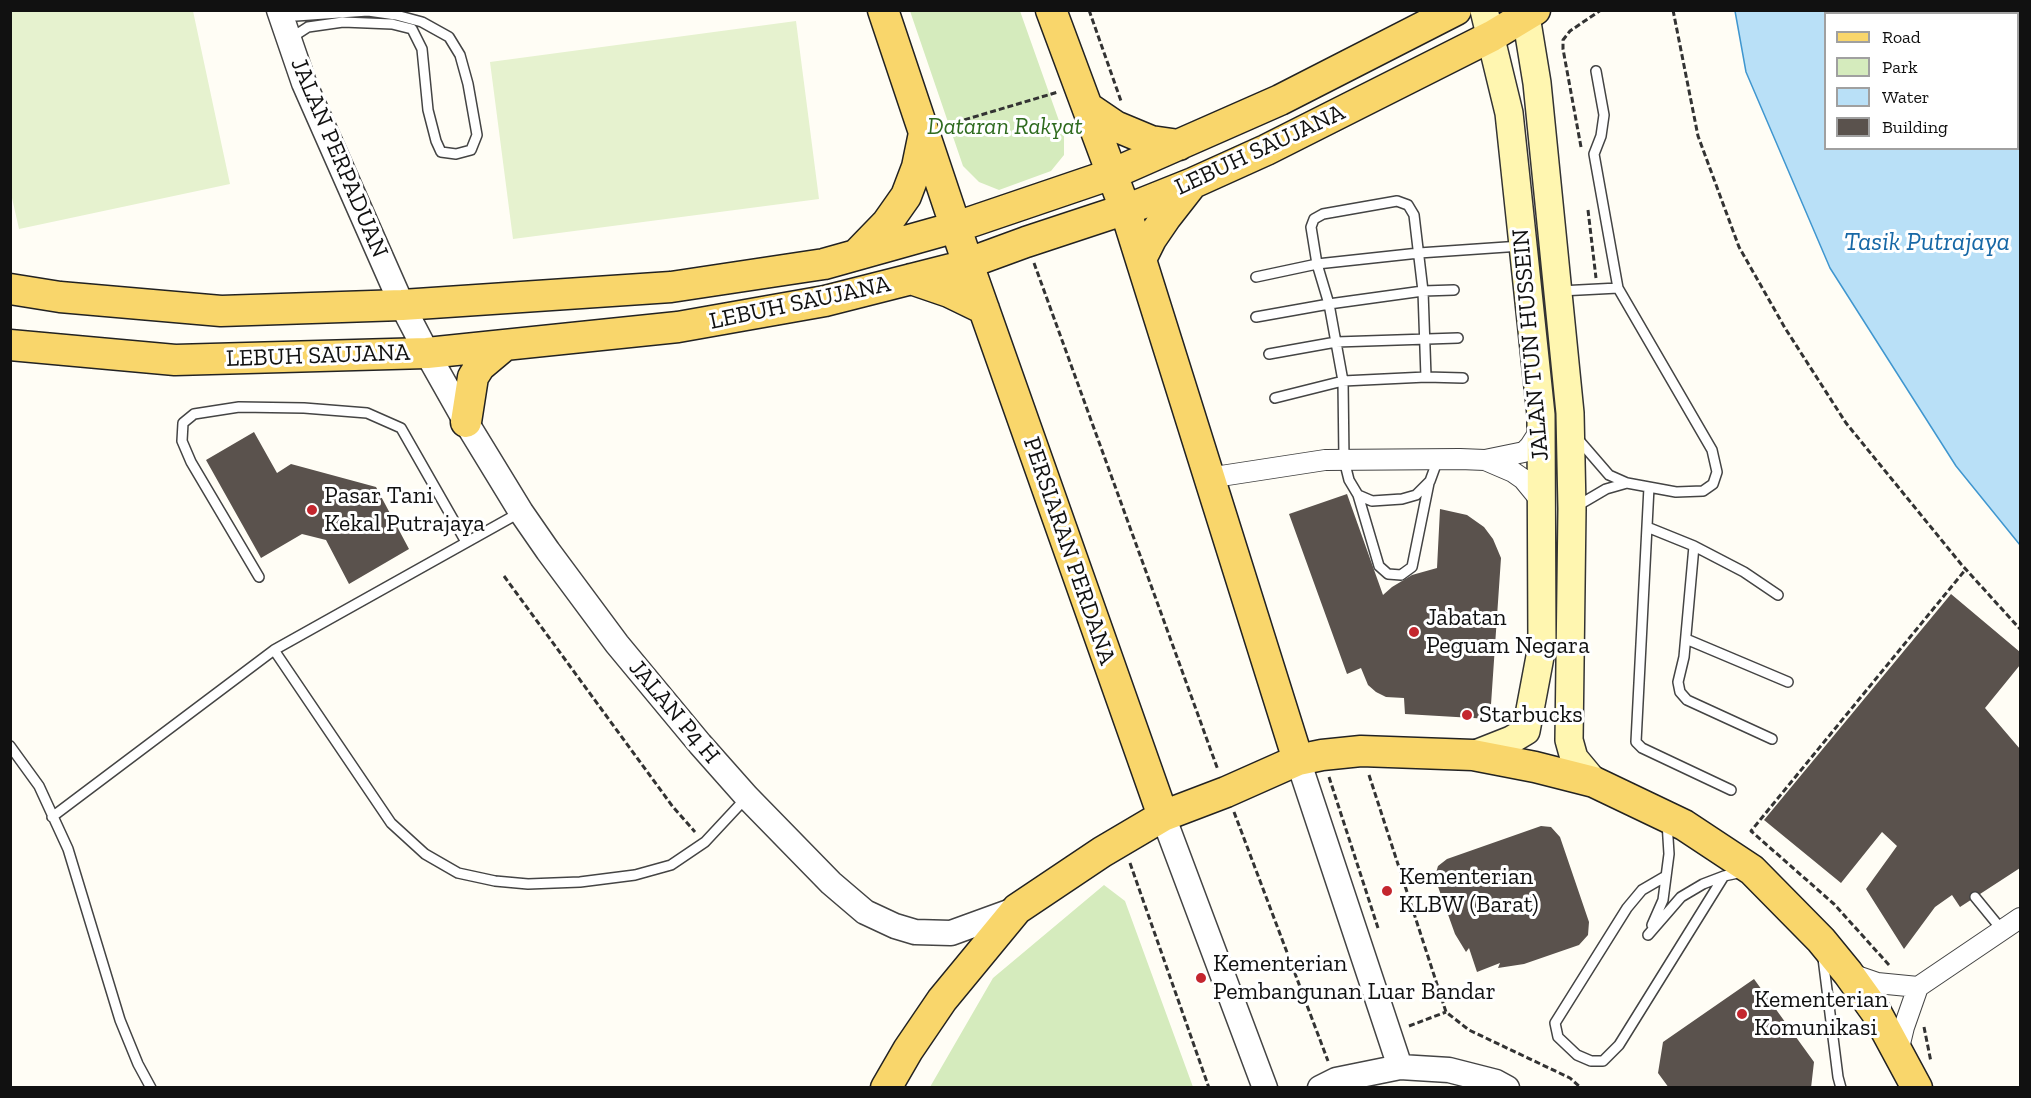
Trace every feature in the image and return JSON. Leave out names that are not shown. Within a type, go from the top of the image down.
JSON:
[{"type":"main road","name":"PERSIARAN PERDANA","points":[[882,10],[968,264],[1163,816]]},
{"type":"main road","points":[[1051,10],[1125,209],[1298,760]]},
{"type":"main road","name":"LEBUH SAUJANA","points":[[10,289],[60,297],[221,311],[402,305],[671,287],[824,264],[956,227],[1112,174],[1280,100],[1456,10]]},
{"type":"main road","name":"LEBUH SAUJANA","points":[[10,345],[175,360],[427,353],[678,327],[825,301],[968,264],[1193,183],[1266,150],[1488,23],[1529,12]]},
{"type":"main road","name":"JALAN TUN HUSSEIN","points":[[1529,12],[1570,413],[1572,509],[1569,740],[1574,758],[1594,782]]},
{"type":"main road","name":"JALAN TUN HUSSEIN","points":[[1473,755],[1511,740],[1526,731],[1542,646],[1541,415],[1509,113],[1488,23]]},
{"type":"main road","points":[[1083,96],[1115,126],[1150,141],[1179,145]]},
{"type":"main road","points":[[856,255],[887,223],[906,196],[917,167],[924,133]]},
{"type":"main road","points":[[1141,259],[1166,217],[1193,183]]},
{"type":"main road","points":[[911,279],[949,292],[984,309]]},
{"type":"main road","points":[[466,422],[473,377],[480,366],[505,345]]},
{"type":"main road","points":[[886,1088],[908,1050],[942,1000],[1017,909],[1163,816],[1226,792],[1298,760],[1361,751],[1473,755],[1535,766],[1594,782],[1684,825],[1738,873],[1821,940],[1876,1012],[1917,1088]]},
{"type":"street","name":"JALAN PERPADUAN","points":[[279,10],[304,83],[402,305],[427,353]]},
{"type":"street","name":"JALAN P4 H","points":[[427,353],[521,512],[617,644],[747,797],[831,883],[865,912],[895,926],[915,932],[951,933],[1017,909]]},
{"type":"street","points":[[1208,478],[1325,460],[1485,460],[1524,452],[1541,429]]},
{"type":"street","points":[[1485,460],[1523,479],[1541,501]]},
{"type":"street","points":[[1298,760],[1401,1067]]},
{"type":"street","name":"PERSIARAN PERDANA","points":[[1163,816],[1265,1088]]},
{"type":"street","points":[[1898,1052],[1918,987],[2020,918]]},
{"type":"street","points":[[1848,973],[1877,983],[1918,987]]},
{"type":"street","points":[[1328,1084],[1401,1067],[1449,1070],[1496,1082],[1507,1088]]},
{"type":"lane","points":[[289,10],[296,16],[368,11],[396,15],[422,22],[449,37],[460,55],[468,84],[477,135],[471,150],[456,154],[441,152],[428,110],[422,50],[412,29],[392,24],[343,22],[308,27],[290,39]]},
{"type":"lane","points":[[1570,430],[1609,475],[1627,483],[1676,492],[1703,491],[1713,484],[1717,472],[1715,459],[1618,288],[1594,154],[1601,136],[1604,115],[1596,70]]},
{"type":"lane","points":[[1426,377],[1423,291],[1419,253],[1414,215],[1407,205],[1397,201],[1323,214],[1314,219],[1311,227],[1317,264],[1329,304],[1343,381],[1344,460],[1348,480],[1358,495],[1380,566],[1388,574],[1401,574],[1412,567],[1430,481],[1438,459]]},
{"type":"lane","points":[[1256,277],[1317,264],[1419,253],[1523,246]]},
{"type":"lane","points":[[1558,291],[1618,288]]},
{"type":"lane","points":[[1256,317],[1423,291],[1454,290]]},
{"type":"lane","points":[[1269,354],[1336,342],[1458,338]]},
{"type":"lane","points":[[1275,398],[1343,381],[1426,377],[1463,378]]},
{"type":"lane","points":[[259,577],[191,462],[182,441],[183,423],[194,414],[239,407],[304,408],[366,413],[401,428],[466,542]]},
{"type":"lane","points":[[1358,495],[1372,501],[1402,499],[1416,495],[1430,481]]},
{"type":"lane","points":[[1572,509],[1606,489],[1627,483]]},
{"type":"lane","points":[[1650,487],[1636,742],[1642,748],[1731,790]]},
{"type":"lane","points":[[52,817],[274,650],[521,512]]},
{"type":"lane","points":[[1647,527],[1694,546],[1744,572],[1778,595]]},
{"type":"lane","points":[[1694,546],[1686,639],[1678,682],[1680,692],[1687,700],[1772,739]]},
{"type":"lane","points":[[1686,639],[1788,682]]},
{"type":"lane","points":[[274,650],[391,823],[424,854],[458,873],[495,881],[528,884],[635,875],[671,865],[705,842],[747,797]]},
{"type":"lane","points":[[10,746],[39,786],[68,849],[120,1020],[138,1064],[151,1088]]},
{"type":"lane","points":[[1667,817],[1666,839],[1669,854],[1663,900],[1648,934],[1681,897],[1703,884],[1738,873]]},
{"type":"lane","points":[[1666,876],[1642,890],[1627,908],[1556,1023],[1558,1037],[1577,1054],[1591,1061],[1603,1061],[1619,1045],[1738,873]]},
{"type":"lane","points":[[1975,897],[2002,930]]},
{"type":"lane","points":[[1821,940],[1841,1088]]},
{"type":"path","points":[[1582,148],[1563,40],[1570,31],[1601,10]]},
{"type":"path","points":[[1673,10],[1698,136],[1739,247],[1785,328],[1846,423],[1894,484],[2020,629]]},
{"type":"path","points":[[924,133],[1083,96]]},
{"type":"path","points":[[1588,207],[1597,289]]},
{"type":"path","points":[[1026,242],[1226,792],[1328,1084]]},
{"type":"path","points":[[1750,831],[1966,569]]},
{"type":"path","points":[[504,576],[673,807],[705,842]]},
{"type":"path","points":[[1361,751],[1446,1012],[1469,1030],[1570,1078],[1581,1088]]},
{"type":"path","points":[[1122,840],[1209,1088]]},
{"type":"path","points":[[1409,1026],[1446,1012]]},
{"type":"green space","points":[[10,11],[193,11],[230,184],[19,229],[10,189]]},
{"type":"green space","name":"Dataran Rakyat","points":[[910,11],[1020,11],[1064,135],[1064,155],[1051,171],[999,190],[979,182],[963,166]]},
{"type":"green space","points":[[796,21],[819,199],[513,239],[490,62]]},
{"type":"green space","points":[[1104,885],[1125,901],[1193,1087],[930,1087],[993,978]]},
{"type":"water","name":"Tasik Putrajaya","points":[[1735,11],[1978,11],[1824,12],[1824,150],[2019,150],[2019,128],[2020,545],[1956,466],[1830,268],[1746,72]]},
{"type":"building","name":"Pasar Tani Kekal Putrajaya","points":[[254,432],[277,473],[291,464],[376,487],[409,549],[349,584],[326,540],[302,534],[261,558],[206,460]]},
{"type":"building","name":"Jabatan Peguam Negara","points":[[1347,494],[1383,595],[1412,575],[1437,568],[1440,509],[1467,515],[1484,527],[1493,539],[1501,558],[1490,719],[1405,714],[1404,698],[1386,697],[1376,692],[1368,685],[1361,668],[1347,674],[1289,514]]},
{"type":"building","points":[[1951,594],[2020,652],[2020,665],[1985,708],[2020,749],[2020,868],[1960,907],[1952,895],[1935,907],[1904,949],[1866,889],[1897,846],[1882,832],[1841,883],[1764,820]]},
{"type":"building","points":[[1541,826],[1551,827],[1560,837],[1589,922],[1588,935],[1579,945],[1524,964],[1498,968],[1500,963],[1477,972],[1469,948],[1466,952],[1455,934],[1436,881],[1438,866],[1447,859]]},
{"type":"building","name":"Kementerian Komunikasi","points":[[1754,979],[1814,1062],[1811,1088],[1669,1088],[1658,1073],[1663,1042]]},
{"type":"place","name":"Pasar Tani Kekal Putrajaya","points":[[312,510]]},
{"type":"place","name":"Jabatan Peguam Negara","points":[[1414,632]]},
{"type":"place","name":"Starbucks","points":[[1467,715]]},
{"type":"place","name":"Kementerian KLBW (Barat)","points":[[1387,891]]},
{"type":"place","name":"Kementerian Pembangunan Luar Bandar","points":[[1201,978]]},
{"type":"place","name":"Kementerian Komunikasi","points":[[1742,1014]]}]
